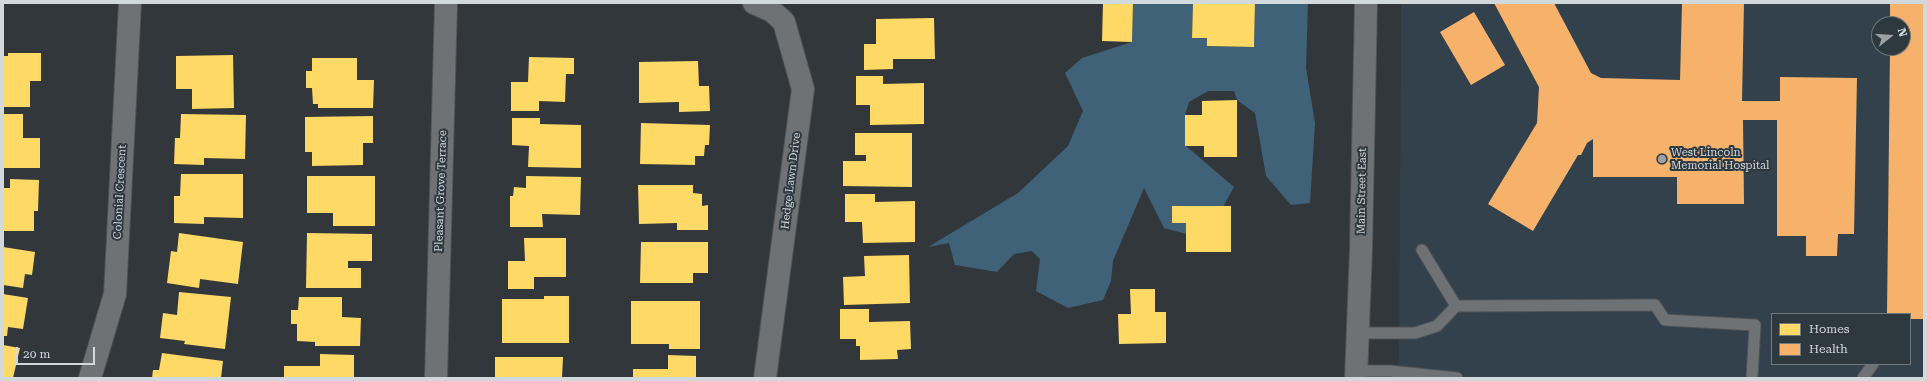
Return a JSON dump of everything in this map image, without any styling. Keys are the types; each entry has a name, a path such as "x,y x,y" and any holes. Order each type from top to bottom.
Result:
{"street":[{"name":"Colonial Crescent","path":"90,378 115,294 130,3"},
{"name":"Pleasant Grove Terrace","path":"436,378 446,3"},
{"name":"Hedge Lawn Drive","path":"754,3 772,11 784,22 802,89 765,378"},
{"name":"Main Street East","path":"1356,374 1366,3"}],"lane":[{"path":"1422,250 1456,306"},
{"path":"1358,333 1415,333 1437,326 1456,306 1655,305 1665,320 1755,325 1752,378"},
{"path":"1863,378 1872,365"},
{"path":"1356,374 1390,371 1457,378"}],"shaded area":[{"path":"1133,3 1193,3 1192,38 1207,38 1207,46 1254,47 1255,3 1308,3 1306,68 1315,123 1310,203 1291,205 1266,176 1255,113 1237,100 1234,91 1208,91 1189,102 1185,115 1185,145 1234,187 1205,239 1164,228 1144,188 1113,261 1111,281 1103,300 1068,308 1036,291 1040,259 1032,251 1014,254 997,272 955,265 949,243 928,247 1018,193 1068,146 1083,111 1065,73 1082,58 1132,42"},
{"name":"West Lincoln Memorial Hospital","path":"1401,3 1924,3 1924,378 1399,378"}],"building: Homes":[{"path":"1103,3 1133,3 1132,42 1102,41"},
{"path":"1193,3 1255,3 1254,47 1207,46 1207,38 1192,38"},
{"path":"934,18 935,59 893,59 893,69 864,70 864,44 876,44 876,19"},
{"path":"8,53 41,53 41,81 30,81 30,107 3,107 3,56 8,56"},
{"path":"233,55 234,108 192,109 192,89 176,89 176,56"},
{"path":"529,57 574,58 574,74 566,74 565,102 539,101 539,111 511,111 511,82 528,82"},
{"path":"312,58 357,58 357,80 374,80 373,108 318,108 318,104 313,104 312,88 306,88 306,71 312,71"},
{"path":"698,61 699,86 709,86 710,111 679,112 679,102 639,103 639,62"},
{"path":"856,76 883,76 883,84 924,83 924,124 870,125 870,105 856,105"},
{"path":"1237,100 1237,157 1204,157 1204,146 1185,146 1185,115 1202,115 1202,101"},
{"path":"3,114 23,114 23,138 40,138 40,168 3,168"},
{"path":"181,114 246,115 245,159 204,158 204,165 174,164 175,138 180,138"},
{"path":"373,116 373,143 363,143 363,165 312,166 312,152 305,152 305,117"},
{"path":"512,118 540,118 540,124 581,125 581,168 528,167 529,146 512,145"},
{"path":"641,123 710,125 709,145 705,145 704,156 695,156 695,165 640,164"},
{"path":"855,133 912,133 912,187 843,186 843,161 866,161 866,155 855,155"},
{"path":"181,174 243,174 243,218 204,217 204,224 174,223 174,196 180,196"},
{"path":"307,176 375,176 375,226 333,226 333,213 307,213"},
{"path":"526,176 581,177 580,215 542,214 543,227 510,227 510,196 513,196 514,187 526,188"},
{"path":"10,179 39,180 38,211 34,211 34,231 3,231 3,188 10,188"},
{"path":"638,185 693,185 693,193 702,194 702,206 708,205 708,230 677,230 677,223 639,224"},
{"path":"845,194 875,194 875,202 915,201 915,242 863,243 862,222 845,222"},
{"path":"1172,206 1231,206 1231,252 1186,252 1186,223 1172,223"},
{"path":"179,233 243,242 238,284 200,279 199,288 167,283 171,251 177,252"},
{"path":"307,233 372,234 372,261 348,261 348,268 361,268 361,288 306,288"},
{"path":"524,238 566,238 566,277 534,277 534,289 508,289 508,261 525,261"},
{"path":"641,242 708,242 708,273 693,273 693,283 640,283"},
{"path":"3,247 35,252 32,275 25,274 23,288 3,285"},
{"path":"909,255 910,303 844,305 843,277 865,276 864,256"},
{"path":"1130,289 1155,289 1155,312 1166,312 1166,343 1119,344 1118,314 1131,314"},
{"path":"179,292 231,297 225,349 184,344 185,341 160,338 163,313 177,315"},
{"path":"3,294 28,298 23,329 8,327 7,336 3,336"},
{"path":"544,296 569,296 569,343 502,343 502,299 544,299"},
{"path":"299,297 342,297 342,317 361,318 360,346 315,346 315,342 297,341 297,324 291,324 291,310 298,310"},
{"path":"631,301 700,301 700,349 669,349 669,344 631,344"},
{"path":"840,309 869,309 869,322 910,321 911,349 897,350 898,359 860,360 860,346 856,346 856,339 840,339"},
{"path":"3,345 20,348 13,378 3,378"},
{"path":"162,353 223,361 221,378 152,378 153,370 159,370"},
{"path":"320,354 354,355 354,378 284,378 284,366 320,366"},
{"path":"668,355 696,356 696,378 633,378 633,369 668,369"},
{"path":"495,357 563,357 562,378 495,378"}],"building: Health":[{"path":"1494,3 1554,3 1591,73 1601,78 1680,80 1682,3 1744,3 1742,101 1780,101 1780,77 1857,78 1854,234 1838,234 1837,256 1806,256 1806,236 1777,236 1777,120 1743,120 1744,204 1677,204 1677,177 1593,177 1593,139 1587,143 1581,155 1578,155 1533,231 1488,204 1537,123 1539,87"},
{"path":"1890,3 1924,3 1924,319 1911,319 1911,313 1887,313 1890,56 1911,56 1911,16 1890,16"},
{"path":"1474,12 1505,65 1471,85 1440,32"}],"place":[{"name":"West Lincoln Memorial Hospital","path":"1662,159"}]}
